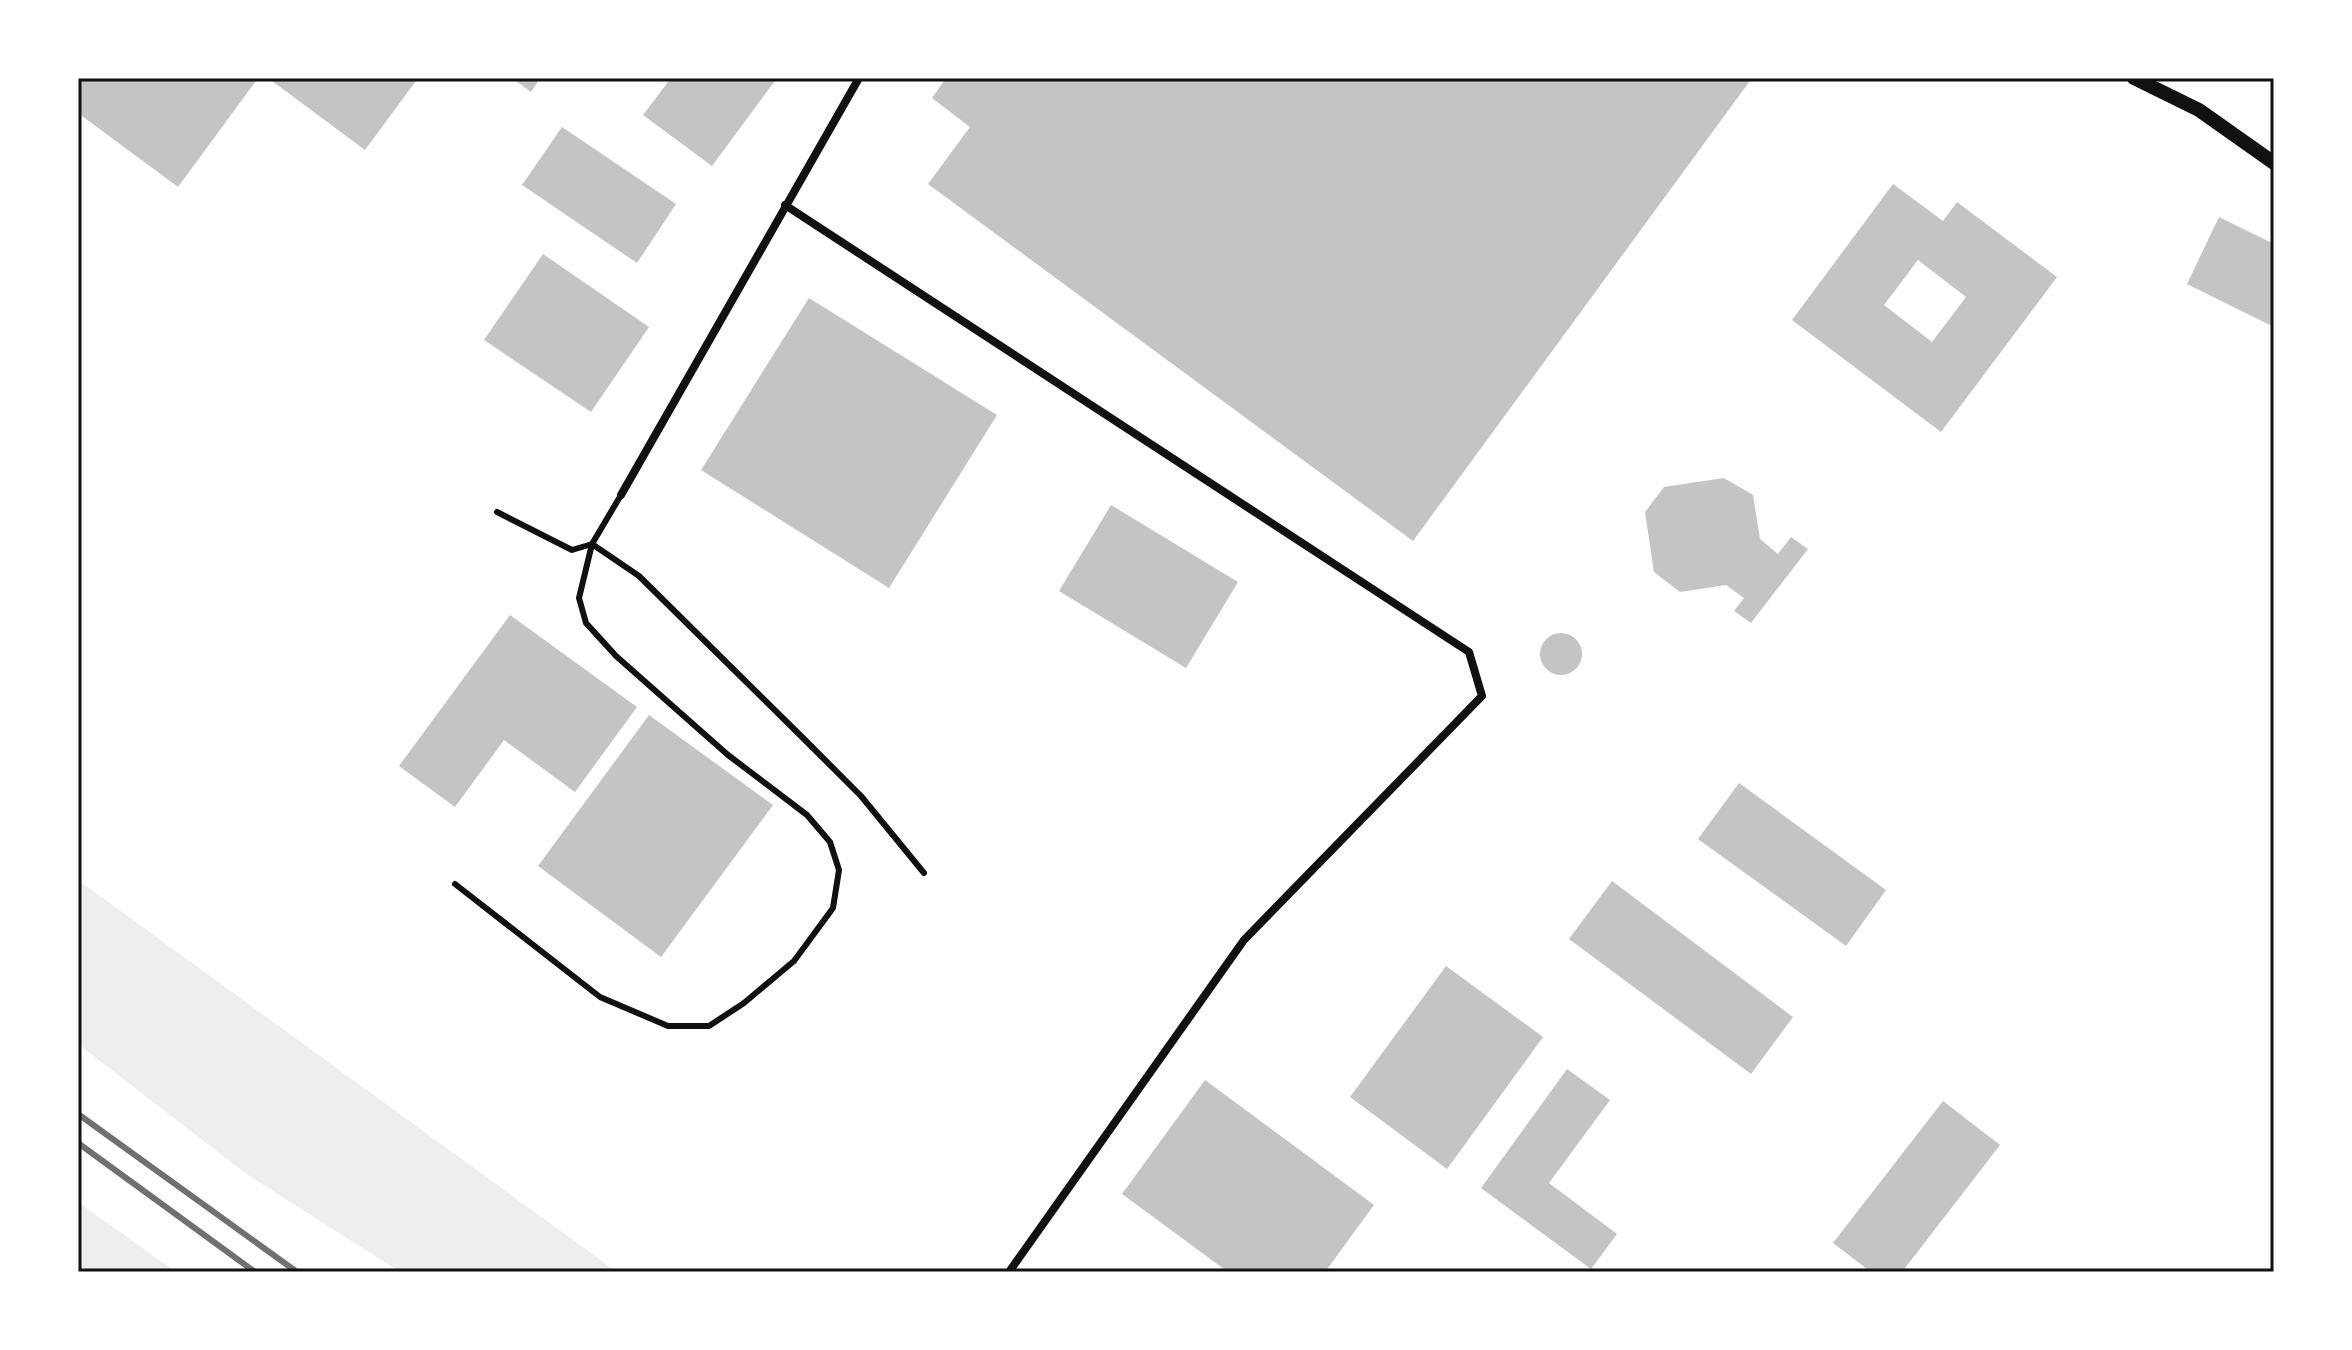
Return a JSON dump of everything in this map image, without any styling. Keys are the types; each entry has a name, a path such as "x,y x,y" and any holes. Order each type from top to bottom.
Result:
{"street":[{"path":"621,495 859,78"},
{"path":"2134,78 2199,110 2274,163"},
{"path":"785,205 1469,652 1482,696 1244,940 1009,1272"}],"lane":[{"path":"455,884 600,997 668,1026 709,1026 744,1003 794,961 833,908 839,870 830,842 807,815 728,755 616,656 586,623 579,598 583,575 592,544 621,495"},
{"path":"497,512 572,550 592,544"},
{"path":"592,544 639,576 793,727 861,796 924,873"}],"shaded area":[{"path":"78,880 617,1272 400,1272 245,1173 78,1044"},
{"path":"78,1202 176,1272 78,1272"}],"building":[{"path":"78,78 258,78 178,187 78,113"},
{"path":"268,78 418,78 365,150"},
{"path":"512,78 540,78 531,92"},
{"path":"671,78 777,78 712,166 643,115"},
{"path":"946,78 1752,78 1413,541 928,184 970,127 932,98"},
{"path":"562,127 676,204 637,263 522,185"},
{"path":"1893,184 1943,221 1957,202 2057,277 1941,432 1792,320","holes":["1918,260 1966,297 1932,342 1884,305"]},
{"path":"2219,217 2274,244 2274,327 2187,284"},
{"path":"543,254 649,327 591,412 484,340"},
{"path":"809,298 997,415 889,588 701,470"},
{"path":"1724,478 1753,495 1760,539 1778,554 1791,537 1808,549 1751,623 1734,611 1744,598 1726,585 1680,592 1654,572 1645,512 1664,487"},
{"path":"1111,505 1238,582 1186,668 1059,591"},
{"path":"510,615 637,707 575,792 504,740 455,807 399,766"},
{"path":"1561,633 1576,639 1582,654 1576,669 1561,675 1546,669 1540,654 1546,639"},
{"path":"649,715 773,805 661,957 538,866"},
{"path":"1739,783 1886,890 1846,946 1698,839"},
{"path":"1612,881 1793,1017 1751,1074 1569,939"},
{"path":"1446,966 1543,1037 1447,1169 1350,1097"},
{"path":"1567,1069 1610,1100 1549,1183 1617,1234 1591,1269 1481,1188"},
{"path":"1205,1080 1374,1205 1325,1272 1228,1272 1122,1194"},
{"path":"1943,1101 2000,1145 1902,1272 1871,1272 1833,1243"}],"railway":[{"path":"78,1114 297,1272"},
{"path":"78,1143 255,1272"}]}
